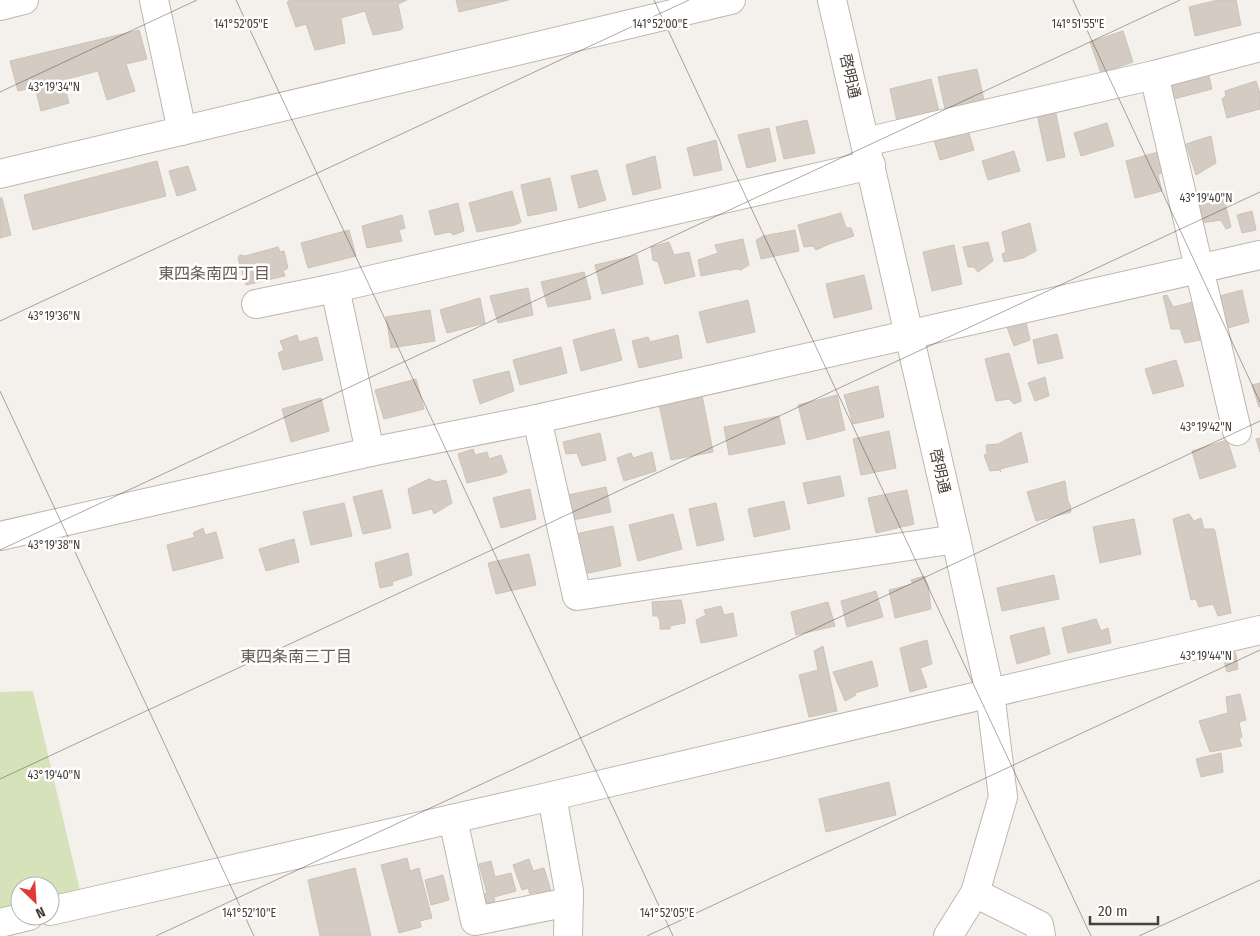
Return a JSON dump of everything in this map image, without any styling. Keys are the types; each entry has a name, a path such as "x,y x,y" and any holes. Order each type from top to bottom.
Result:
{"street":[{"path":"0,6 24,0"},
{"path":"154,0 182,131"},
{"path":"0,174 732,0"},
{"name":"啓明通","path":"832,0 990,693 1003,797 975,894 948,936"},
{"path":"256,304 335,288 868,153 1260,47"},
{"path":"1154,75 1237,431"},
{"path":"0,536 370,452 537,419 1260,255"},
{"path":"335,288 370,452"},
{"path":"537,419 577,596 956,539"},
{"path":"60,909 552,796 1260,630"},
{"path":"552,796 569,891 568,936"},
{"path":"453,818 475,921 569,902"},
{"path":"975,894 1039,925 1041,936"}],"green space":[{"path":"33,691 81,895 60,900 60,876 10,876 10,910 0,913 0,692"}],"building":[{"path":"290,0 407,0 398,4 403,28 400,30 373,35 365,11 341,18 345,43 315,50 306,24 296,27 287,2"},
{"path":"456,0 509,0 459,12"},
{"path":"1218,0 1236,0 1241,25 1195,36 1189,7"},
{"path":"139,30 147,59 126,64 135,91 107,100 98,71 63,80 69,103 41,111 35,87 18,91 10,61"},
{"path":"1123,31 1133,62 1101,73 1090,42"},
{"path":"977,69 984,100 945,109 938,77"},
{"path":"1208,72 1212,89 1170,100 1166,83"},
{"path":"931,79 939,111 897,121 890,89"},
{"path":"1256,81 1260,94 1260,109 1227,118 1222,99 1226,96 1225,91"},
{"path":"1055,109 1065,157 1047,161 1037,114"},
{"path":"807,120 815,153 784,159 776,127"},
{"path":"1107,123 1114,146 1081,156 1074,133"},
{"path":"769,128 776,161 747,168 738,135"},
{"path":"968,130 974,150 940,160 934,140"},
{"path":"1211,136 1216,163 1196,175 1186,144"},
{"path":"716,140 722,170 694,176 687,148"},
{"path":"1014,151 1020,171 988,180 982,161"},
{"path":"1158,152 1163,172 1158,175 1162,191 1135,198 1126,161"},
{"path":"655,156 661,188 633,195 626,165"},
{"path":"157,161 166,196 33,230 24,195"},
{"path":"188,166 196,190 177,196 169,171"},
{"path":"597,170 606,200 579,208 571,176"},
{"path":"550,178 557,210 528,216 521,185"},
{"path":"512,191 521,222 515,225 477,232 469,203"},
{"path":"0,198 2,198 11,235 0,238"},
{"path":"1224,199 1231,227 1226,229 1221,220 1201,223 1198,206"},
{"path":"458,203 464,231 453,235 450,232 435,235 429,211"},
{"path":"1252,211 1256,230 1242,233 1237,215"},
{"path":"841,213 846,228 851,228 854,236 816,250 813,246 804,247 798,225"},
{"path":"402,215 405,228 399,230 402,241 367,248 362,226"},
{"path":"1030,223 1036,251 1023,258 1004,262 1002,254 1006,252 1002,232"},
{"path":"349,230 356,256 308,268 301,243"},
{"path":"795,230 799,251 761,259 756,240 763,236"},
{"path":"743,239 749,265 742,270 736,269 701,276 698,260 718,253 715,245"},
{"path":"669,242 674,255 689,252 695,276 665,284 658,262 653,260 651,247"},
{"path":"988,242 993,261 978,272 974,267 968,267 963,247"},
{"path":"954,245 962,284 932,291 923,252"},
{"path":"278,247 280,252 284,251 288,268 283,271 285,276 246,285 238,258 240,255 245,256"},
{"path":"637,255 643,284 602,294 595,265"},
{"path":"584,272 591,299 548,307 541,282"},
{"path":"864,275 872,309 834,318 826,284"},
{"path":"528,288 533,315 498,323 490,296"},
{"path":"1242,290 1249,322 1224,329 1216,297"},
{"path":"1167,295 1173,307 1193,302 1200,331 1200,340 1185,343 1180,329 1171,329 1163,296"},
{"path":"480,298 485,323 447,333 440,310"},
{"path":"748,300 755,332 707,343 699,312"},
{"path":"430,310 435,341 391,348 386,317"},
{"path":"1026,322 1030,340 1014,346 1007,327"},
{"path":"614,329 622,360 581,371 573,340"},
{"path":"1057,334 1063,358 1038,364 1033,340"},
{"path":"297,335 299,342 317,337 323,360 283,370 278,353 284,350 280,341"},
{"path":"678,335 682,358 639,368 632,341 648,337 650,342"},
{"path":"561,347 567,373 520,385 513,360"},
{"path":"1009,353 1021,401 1014,404 1009,399 996,401 985,359"},
{"path":"1176,360 1184,386 1153,394 1145,369"},
{"path":"509,371 514,391 480,404 473,380"},
{"path":"1045,377 1049,396 1035,401 1028,383"},
{"path":"416,379 424,409 384,419 375,390"},
{"path":"1260,383 1260,407 1259,407 1252,385"},
{"path":"878,386 884,417 853,424 844,395"},
{"path":"702,395 713,452 671,460 659,404"},
{"path":"837,395 845,430 807,440 798,405"},
{"path":"321,398 329,431 291,442 282,409"},
{"path":"779,416 785,444 729,455 724,427"},
{"path":"889,431 896,468 861,475 853,439"},
{"path":"1021,432 1028,462 1000,469 1001,472 999,470 990,471 984,455 987,454 986,445 998,444"},
{"path":"600,433 606,460 582,466 577,453 566,454 563,442"},
{"path":"1260,438 1260,452 1256,439"},
{"path":"1227,440 1236,467 1200,479 1192,451"},
{"path":"473,449 475,455 487,452 489,459 501,455 507,472 467,483 458,454"},
{"path":"652,452 656,471 624,481 617,458 631,453 633,458"},
{"path":"840,476 844,496 808,504 803,483"},
{"path":"429,479 436,482 446,480 452,503 434,514 432,509 413,514 408,489"},
{"path":"1065,481 1071,512 1036,521 1027,492"},
{"path":"606,487 611,512 573,520 568,495"},
{"path":"530,489 536,519 501,528 493,498"},
{"path":"382,490 391,528 363,534 353,497"},
{"path":"907,490 914,524 876,533 868,498"},
{"path":"784,501 790,529 754,537 748,509"},
{"path":"344,503 352,536 311,545 303,512"},
{"path":"716,503 724,540 697,546 689,509"},
{"path":"673,514 682,549 638,561 629,525"},
{"path":"1189,514 1194,521 1201,518 1204,529 1214,529 1215,531 1231,613 1218,616 1213,604 1199,607 1196,599 1191,600 1173,519"},
{"path":"1134,519 1141,554 1100,563 1093,527"},
{"path":"613,526 621,566 584,574 576,534"},
{"path":"203,528 205,535 216,532 223,558 173,571 167,545 195,537 193,533"},
{"path":"294,539 299,562 266,571 259,549"},
{"path":"408,553 412,575 392,582 393,585 380,588 375,563"},
{"path":"529,554 536,585 496,594 488,563"},
{"path":"1054,575 1059,599 1002,611 997,588"},
{"path":"924,576 928,585 931,609 895,618 889,590 913,584 911,580"},
{"path":"876,591 883,617 847,627 841,601"},
{"path":"681,600 685,623 670,626 670,629 660,629 658,616 653,616 652,602"},
{"path":"828,602 835,626 796,635 791,612"},
{"path":"721,606 724,615 733,613 737,636 701,643 696,620 706,615 704,610"},
{"path":"1096,619 1101,631 1108,628 1111,643 1068,653 1062,628"},
{"path":"1044,627 1050,654 1017,664 1010,636"},
{"path":"927,640 932,664 920,668 927,687 910,692 900,648"},
{"path":"823,646 837,711 809,717 799,675 818,670 814,651"},
{"path":"1234,650 1238,669 1227,672 1222,653"},
{"path":"872,661 878,686 855,693 856,695 845,701 833,672"},
{"path":"1240,694 1246,720 1239,722 1242,737 1239,739 1242,746 1210,752 1199,721 1228,713 1226,697"},
{"path":"1221,753 1223,772 1201,777 1196,759"},
{"path":"889,782 896,815 826,832 819,799"},
{"path":"407,858 410,871 419,868 432,918 420,921 421,927 399,933 381,865"},
{"path":"529,859 533,871 544,868 551,891 537,896 536,892 530,894 528,888 522,890 513,865"},
{"path":"491,861 495,877 511,873 516,891 494,897 495,901 485,904 483,894 487,893 479,864"},
{"path":"355,868 371,936 320,936 308,880"},
{"path":"443,875 449,900 431,905 425,880"}],"district":[{"name":"東四条南四丁目","path":"214,273"},
{"name":"東四条南三丁目","path":"296,656"}]}
